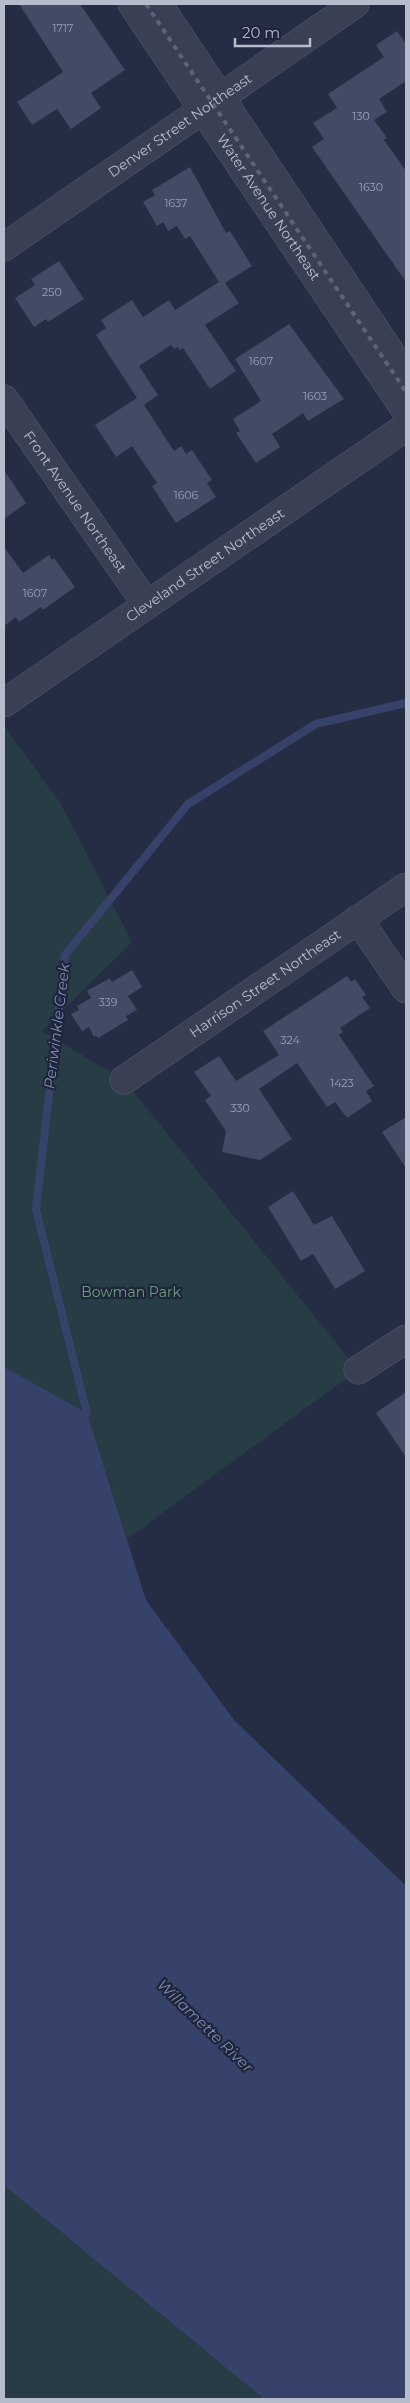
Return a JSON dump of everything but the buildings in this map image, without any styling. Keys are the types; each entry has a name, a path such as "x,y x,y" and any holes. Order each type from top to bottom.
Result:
{"street":[{"name":"Water Avenue Northeast","path":"132,4 211,103 406,376"},
{"name":"Water Avenue Northeast","path":"158,4 211,103 406,411"},
{"name":"Denver Street Northeast","path":"4,247 355,4"},
{"name":"Front Avenue Northeast","path":"4,399 147,605"},
{"name":"Cleveland Street Northeast","path":"4,703 406,427"},
{"name":"Harrison Street Northeast","path":"124,1080 406,887"},
{"path":"358,919 406,989"},
{"path":"358,1370 406,1339"}],"green space":[{"name":"Bowman Park","path":"4,726 61,804 132,942 42,1031 124,1080 358,1370 127,1539 87,1413 4,1367"},
{"path":"4,2185 264,2399 4,2399"}],"water":[{"name":"Willamette River","path":"4,1367 87,1413 146,1600 234,1720 406,1886 406,2399 264,2399 4,2185"}],"waterway":[{"name":"Periwinkle Creek","path":"81,1419 87,1413 36,1209 65,955 188,804 316,724 406,703"}],"railway":[{"path":"146,4 406,392"}]}
